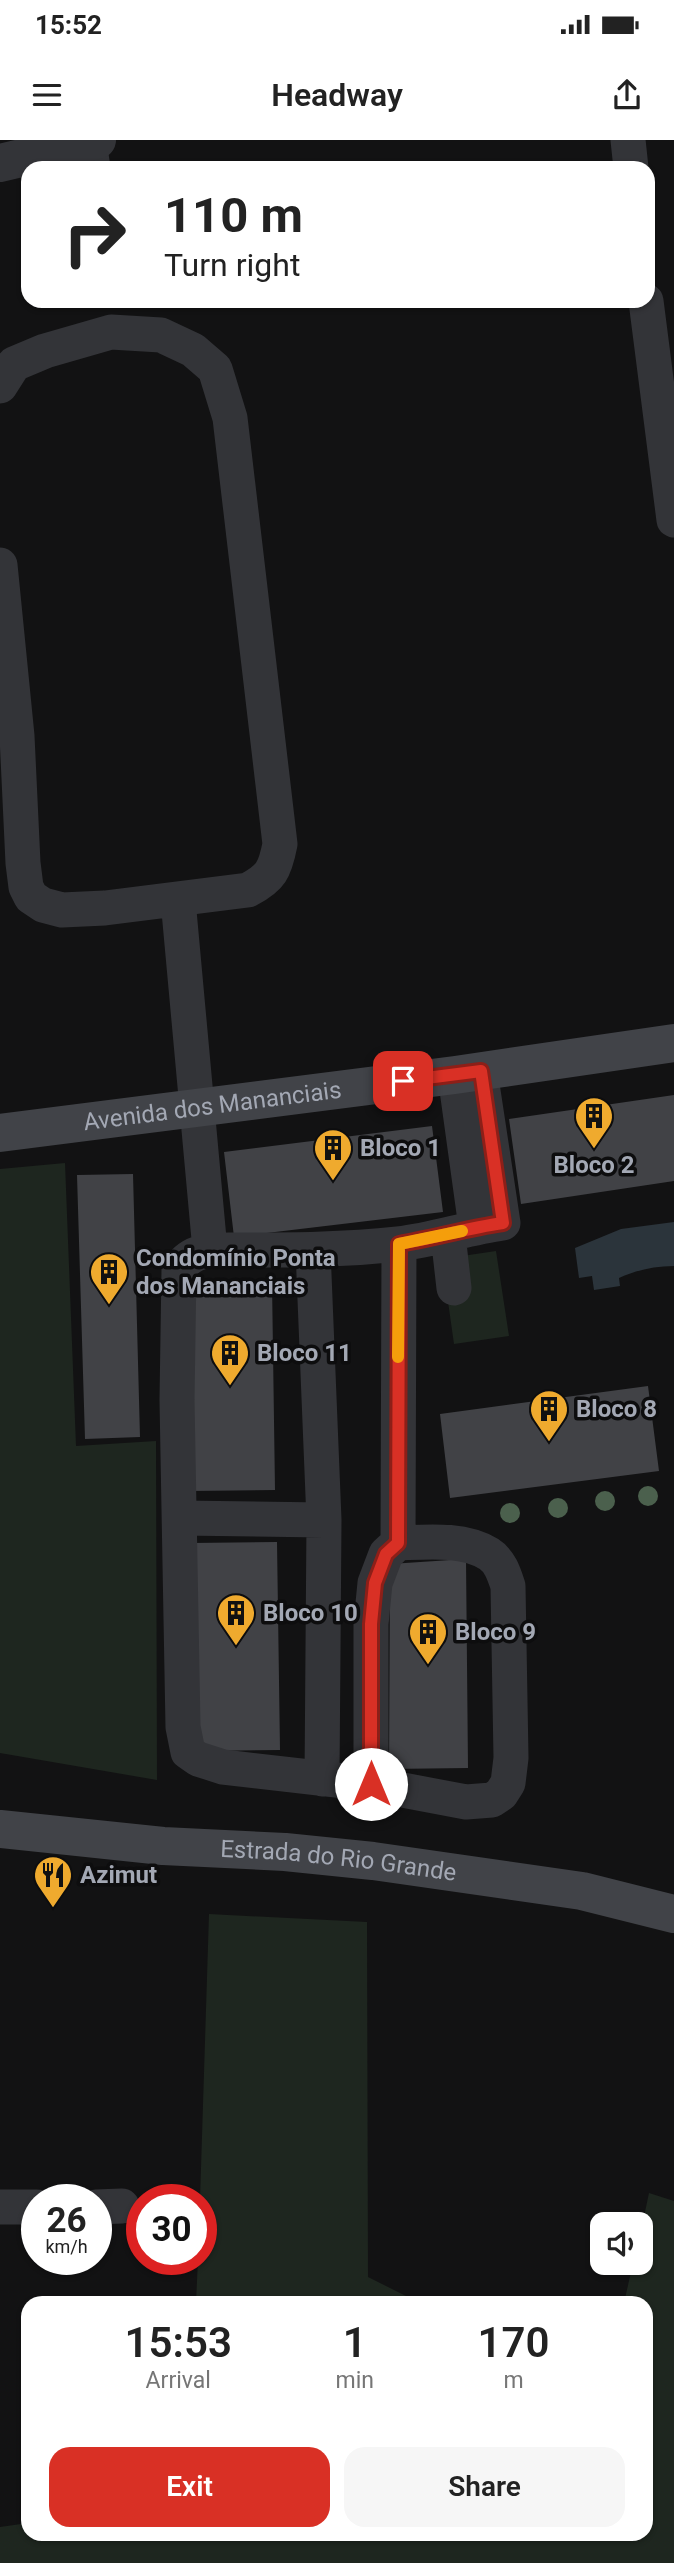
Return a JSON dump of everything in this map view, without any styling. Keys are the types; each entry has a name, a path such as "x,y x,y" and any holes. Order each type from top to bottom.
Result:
{"main road":[{"name":"Avenida dos Mananciais","path":"0,1133 674,1044"},
{"name":"Estrada do Rio Grande","path":"0,1829 163,1846 285,1852 373,1861 582,1891 674,1914"}],"street":[{"path":"628,140 630,161"},
{"path":"0,163 93,150"},
{"path":"647,308 674,520"},
{"path":"0,386 14,364 45,351 109,316 193,350 215,369 230,418 280,844 274,870 264,882 248,890 105,908 62,910 43,905 32,897 26,887 23,863 17,736 0,565"},
{"path":"178,900 210,1250"},
{"path":"454,1288 476,1228 468,1073"},
{"path":"371,1784 371,1624 375,1583 386,1554 398,1543 447,1541 490,1554 502,1567 508,1586 511,1758 508,1783 501,1794 492,1800 466,1802 371,1784 223,1767 198,1759 188,1752 183,1727 177,1283 179,1269 186,1259 210,1250 313,1250 399,1244 476,1228"},
{"path":"398,1543 399,1244"},
{"path":"313,1250 324,1520 322,1779"},
{"path":"180,1518 324,1520"},
{"path":"0,2207 21,2207"}],"shaded area":[{"path":"65,1163 76,1446 156,1441 157,1780 0,1753 0,1169"},
{"path":"674,1222 674,1266 639,1271 619,1278 620,1286 594,1290 592,1276 579,1278 575,1248 621,1229"},
{"path":"496,1251 509,1336 454,1344 442,1259"},
{"path":"209,1914 367,1922 368,2277 406,2296 196,2296 197,2275 217,2275 217,2184 201,2184"},
{"path":"649,2193 674,2201 674,2563 0,2563 0,2527 21,2524 21,2541 653,2541 653,2296 626,2296 630,2275 653,2275 653,2212 645,2212"}],"building":[{"name":"Bloco 2","path":"674,1095 674,1181 521,1204 509,1119"},
{"name":"Bloco 1","path":"432,1126 443,1212 234,1237 224,1152"},
{"name":"Condomínio Ponta dos Mananciais","path":"133,1174 140,1437 85,1439 77,1175"},
{"name":"Bloco 11","path":"272,1282 275,1490 188,1491 186,1283"},
{"name":"Bloco 8","path":"648,1386 659,1471 450,1498 440,1414"},
{"name":"Bloco 10","path":"277,1542 280,1750 194,1751 191,1543"},
{"name":"Bloco 9","path":"466,1559 468,1768 389,1769 390,1564"}],"slow traffic":[{"path":"398,1357 399,1244 462,1231"}],"place":[{"name":"Bloco 2","path":"594,1150"},
{"name":"Bloco 1","path":"333,1182"},
{"name":"Condomínio Ponta dos Mananciais","path":"109,1306"},
{"name":"Bloco 11","path":"230,1387"},
{"name":"Bloco 8","path":"549,1443"},
{"name":"Bloco 10","path":"236,1647"},
{"name":"Bloco 9","path":"428,1666"},
{"name":"Azimut","path":"53,1909"}],"route":[{"path":"371,1784 371,1624 375,1583 386,1554 398,1543 399,1244 503,1223 481,1071 403,1081"}]}
